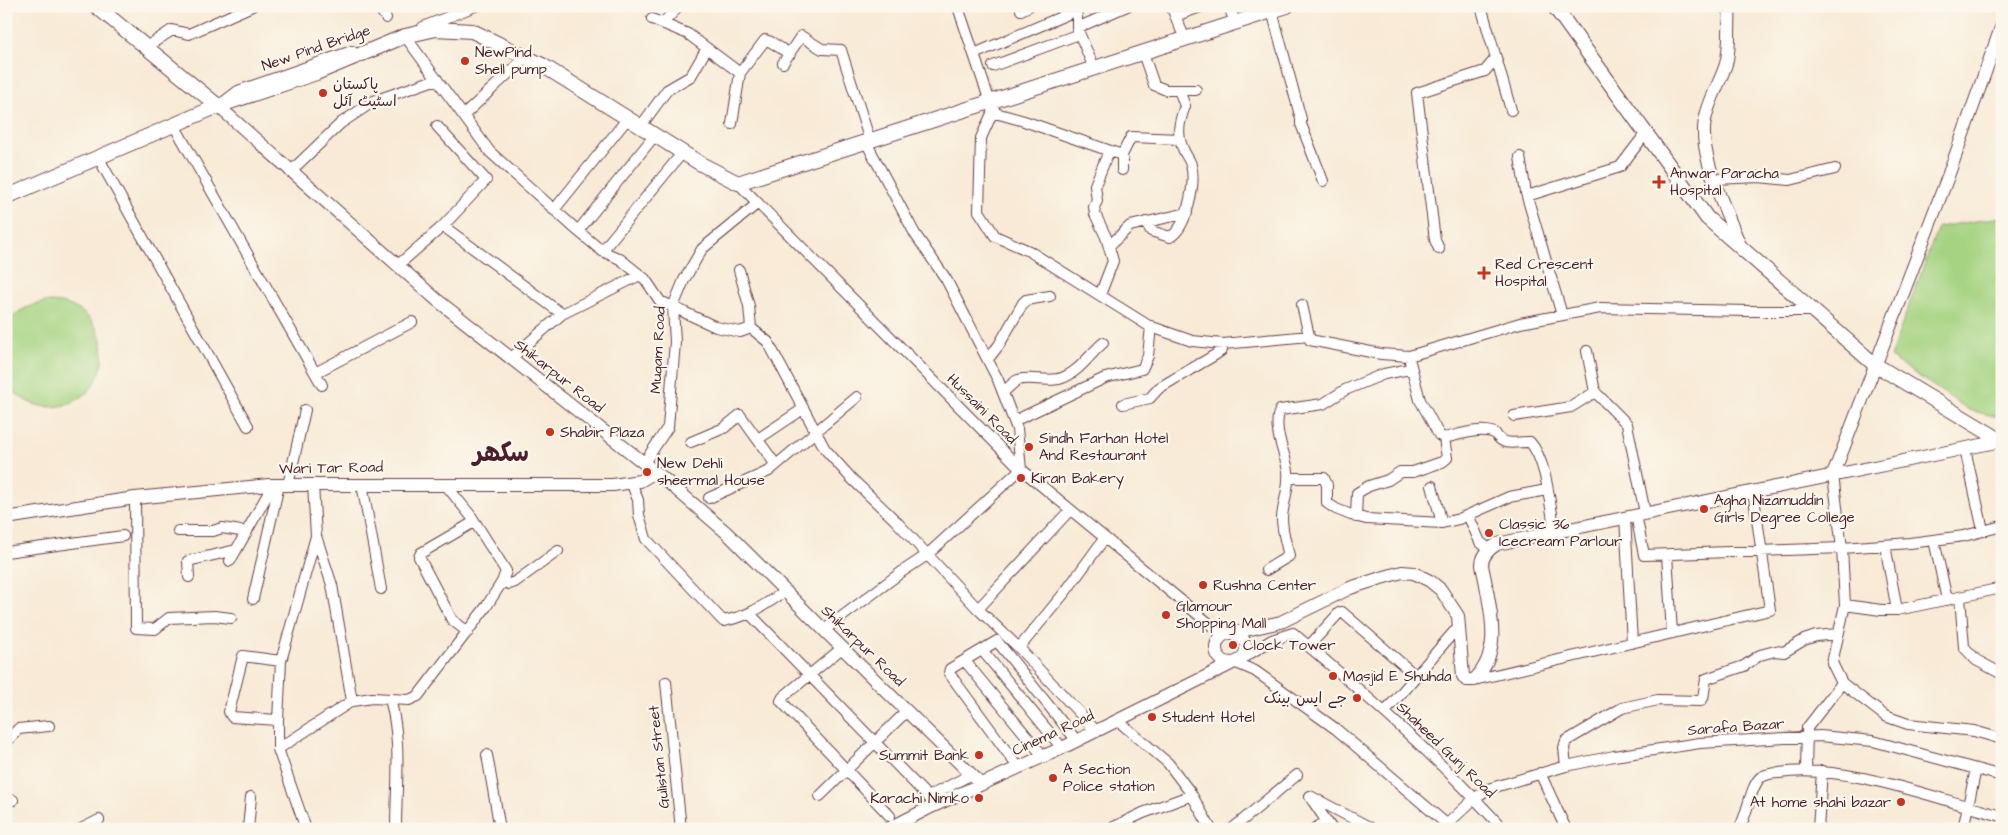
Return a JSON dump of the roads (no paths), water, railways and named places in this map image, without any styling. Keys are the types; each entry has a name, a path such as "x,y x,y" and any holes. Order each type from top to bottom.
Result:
{"main road":[{"path":"96,6 218,106"},
{"path":"1554,6 1707,218 1874,364 2001,442"},
{"path":"6,197 218,106 316,73 406,36 436,30 472,31 542,64 683,152 738,183 868,142 991,107 1094,68 1280,8"}],"street":[{"path":"145,48 172,30 189,34 252,6"},
{"path":"378,6 386,18"},
{"name":"New Pind Bridge","path":"218,106 238,91 424,26 475,6"},
{"path":"663,23 679,6"},
{"path":"993,66 1078,31 1127,6"},
{"path":"1171,6 1184,39"},
{"path":"1175,16 1203,6"},
{"path":"1229,6 1236,23"},
{"path":"1481,6 1511,110"},
{"path":"1730,6 1726,62 1706,118 1704,131 1705,148 1742,250"},
{"path":"958,7 991,107 981,138 979,211 995,236 1029,251 1151,326 1192,341 1223,344 1309,336"},
{"path":"1280,8 1301,124 1323,181"},
{"path":"974,54 1074,9 1077,16 1078,31 1094,68"},
{"path":"652,19 688,34 740,74"},
{"path":"2001,737 1908,724 1885,716 1842,683 1832,663 1845,605 1842,548 1833,476 1874,364 1947,179 2002,26"},
{"path":"406,36 490,152 578,231 602,251 620,259 645,279 660,300 716,327 740,332 751,328"},
{"path":"783,63 802,36 822,48 841,50 868,142 915,234 946,279 1003,392 1017,429 1021,469 927,556 902,571 824,630"},
{"path":"732,124 740,74 765,40 772,42 790,54"},
{"path":"641,126 668,90 690,76 707,48"},
{"path":"1143,53 1154,85 1166,90 1196,90"},
{"path":"464,115 526,57"},
{"path":"1439,249 1435,240 1417,93 1485,71 1496,58"},
{"path":"290,172 341,123 374,101 437,79"},
{"path":"1146,222 1151,231 1170,237 1178,230 1187,213 1191,193 1192,170 1179,139 1179,122 1186,106 1179,90"},
{"name":"Shikarpur Road","path":"218,106 436,300 644,463 727,533 981,784"},
{"path":"991,107 1024,121 1122,156"},
{"path":"554,210 628,118"},
{"path":"174,125 322,385"},
{"path":"397,266 443,226 486,180 437,126"},
{"path":"1527,196 1620,167 1646,133"},
{"path":"578,231 655,135"},
{"path":"1122,170 1122,156 1130,138 1179,139"},
{"path":"1100,294 1112,261 1109,246 1095,214 1094,207 1097,201 1095,185 1109,151"},
{"path":"602,251 683,152"},
{"path":"98,157 248,426"},
{"path":"1520,157 1527,196 1562,315"},
{"path":"1715,179 1759,177 1790,180 1835,169"},
{"name":"Hussaini Road","path":"738,183 1021,469 1104,539 1228,634"},
{"name":"Muqam Road","path":"644,463 668,427 675,342 673,307 684,280 702,249 758,203"},
{"path":"1109,246 1130,226 1187,213"},
{"path":"443,226 562,314"},
{"path":"739,270 749,306 751,328 768,342 825,449 1096,730"},
{"path":"510,358 562,314 640,275"},
{"path":"988,359 999,345 1023,302 1050,296"},
{"path":"1302,305 1310,340 1352,350 1409,356 1520,323 1600,308 1812,311"},
{"path":"315,373 412,322"},
{"path":"1014,421 1105,378 1142,368 1148,356 1151,326"},
{"path":"1003,392 1019,380 1063,378 1082,365 1103,343"},
{"path":"1123,404 1150,398 1159,388 1222,350 1223,344"},
{"path":"1587,352 1595,392 1627,424 1635,515 1632,643"},
{"path":"1409,356 1410,369 1420,400 1439,435 1444,438 1487,431 1495,433 1498,440 1506,444 1521,441 1530,442 1536,449 1547,490 1555,532"},
{"path":"1266,570 1289,556 1282,526 1288,478 1284,451 1277,427 1277,415 1280,410 1323,404 1345,390 1384,374 1410,369"},
{"path":"1514,416 1571,406 1595,392"},
{"path":"709,498 769,471 857,398"},
{"path":"758,439 803,409"},
{"path":"253,599 280,485 305,410"},
{"path":"691,442 724,428 740,415 776,465"},
{"path":"1356,517 1357,493 1369,486 1388,480 1400,472 1412,472 1442,462 1447,458 1444,438"},
{"path":"1474,680 1483,671 1490,657 1493,641 1493,624 1482,564 1489,549 1496,544 2001,442"},
{"path":"1965,449 1983,530"},
{"name":"Wari Tar Road","path":"6,518 135,498 280,485 613,484 640,481 655,472"},
{"path":"1288,478 1324,478 1327,485 1327,503 1356,517 1442,523 1454,521 1509,497 1547,490"},
{"path":"631,482 638,500 639,515 646,539 723,621 741,618 750,614 786,591"},
{"path":"313,484 316,536 332,585 352,701"},
{"path":"362,484 381,589"},
{"path":"278,749 352,701 372,698 409,700 418,696 468,632 502,582 506,571 474,522 445,484"},
{"path":"230,561 247,532 280,485"},
{"path":"1432,486 1442,523"},
{"path":"1447,827 1336,729 1255,671 1237,661 1222,661 1216,652 1217,643 1228,634 1281,622 1350,588 1402,572 1414,573 1430,581 1441,590 1458,616 1463,676 1466,680 1474,680 1770,610 1760,551 1753,491"},
{"path":"135,498 136,628 155,629 169,618 214,616 231,618"},
{"path":"978,609 1070,510"},
{"path":"1468,515 1480,542 1489,549"},
{"path":"1635,515 1644,555 1885,545 1964,536 2002,526"},
{"path":"468,632 452,620 419,557 421,553 474,522"},
{"path":"178,532 213,531 222,528 247,532"},
{"path":"6,552 123,536"},
{"path":"306,829 278,749 278,720 281,661 316,536"},
{"path":"1019,648 1066,592 1104,539"},
{"path":"1934,540 1947,600"},
{"path":"1885,545 1898,610"},
{"path":"189,577 188,562 236,550"},
{"path":"502,582 509,584 515,582 558,550"},
{"path":"1667,555 1672,633"},
{"path":"1845,605 1881,610 1898,610 2002,588"},
{"path":"1960,597 1964,647 1976,660 2002,674"},
{"path":"1309,646 1342,612 1416,676"},
{"path":"750,614 928,797 972,774"},
{"name":"Shaheed Gunj Road","path":"1281,622 1386,712 1475,798 1503,829"},
{"path":"1386,712 1458,627"},
{"path":"1237,661 1272,640 1294,633"},
{"path":"1228,634 1242,638 1245,642 1246,647 1237,661"},
{"path":"1566,766 1564,748 1566,741 1622,708 1658,700 1701,701 1706,679 1744,666 1760,655 1775,651 1784,652 1809,638 1838,634"},
{"path":"1018,767 950,676 950,669 997,641 1077,741"},
{"path":"842,648 783,697 781,701 846,770 889,822"},
{"path":"982,650 1062,748"},
{"path":"278,720 232,717 230,712 243,656 281,661"},
{"path":"965,661 1043,756"},
{"name":"Cinema Road","path":"889,822 1062,748 1237,661"},
{"name":"Gulistan Street","path":"666,682 681,829"},
{"path":"1806,771 1807,728 1842,683"},
{"path":"390,699 395,715 397,740 396,829"},
{"path":"820,796 906,711"},
{"path":"1117,720 1168,763 1192,795 1211,829"},
{"path":"6,743 18,729 49,726"},
{"name":"Sarafa Bazar","path":"1447,827 1475,798 1488,789 1566,766 1614,756 1700,743 1820,736 1873,741 2002,776"},
{"path":"487,755 500,829"},
{"path":"1963,829 1976,769"},
{"path":"1740,829 1746,818 1753,787 1760,778 1767,774 1806,771 1822,771 1898,787 2002,816"},
{"path":"1818,829 1822,771"},
{"path":"1540,773 1566,829"},
{"path":"1232,829 1297,775"},
{"path":"1110,829 1143,813 1192,795"},
{"path":"248,829 251,796"},
{"path":"1314,829 1330,825 1310,796 1373,829"},
{"path":"81,829 99,820"}],"place":[{"name":"NewPind Shell pump","path":"465,61"},
{"name":"پاکستان اسٹیٹ آئل","path":"323,93"},
{"name":"Anwar Paracha Hospital","path":"1659,182"},
{"name":"Red Crescent Hospital","path":"1484,273"},
{"name":"Shabir Plaza","path":"550,432"},
{"name":"Sindh Farhan Hotel And Restaurant","path":"1029,447"},
{"name":"New Dehli sheermal House","path":"647,472"},
{"name":"Kiran Bakery","path":"1021,478"},
{"name":"Agha Nizamuddin Girls Degree College","path":"1704,509"},
{"name":"Classic 36 Icecream Parlour","path":"1489,533"},
{"name":"Rushna Center","path":"1203,585"},
{"name":"Glamour Shopping Mall","path":"1166,615"},
{"name":"Clock Tower","path":"1233,645"},
{"name":"Masjid E Shuhda","path":"1333,676"},
{"name":"جے ایس بینک","path":"1357,698"},
{"name":"Student Hotel","path":"1152,717"},
{"name":"Summit Bank","path":"979,755"},
{"name":"A Section Police station","path":"1053,778"},
{"name":"Karachi Nimko","path":"979,798"},
{"name":"At home shahi bazar","path":"1901,802"}],"district":[{"name":"سکھر","path":"501,453"}]}
